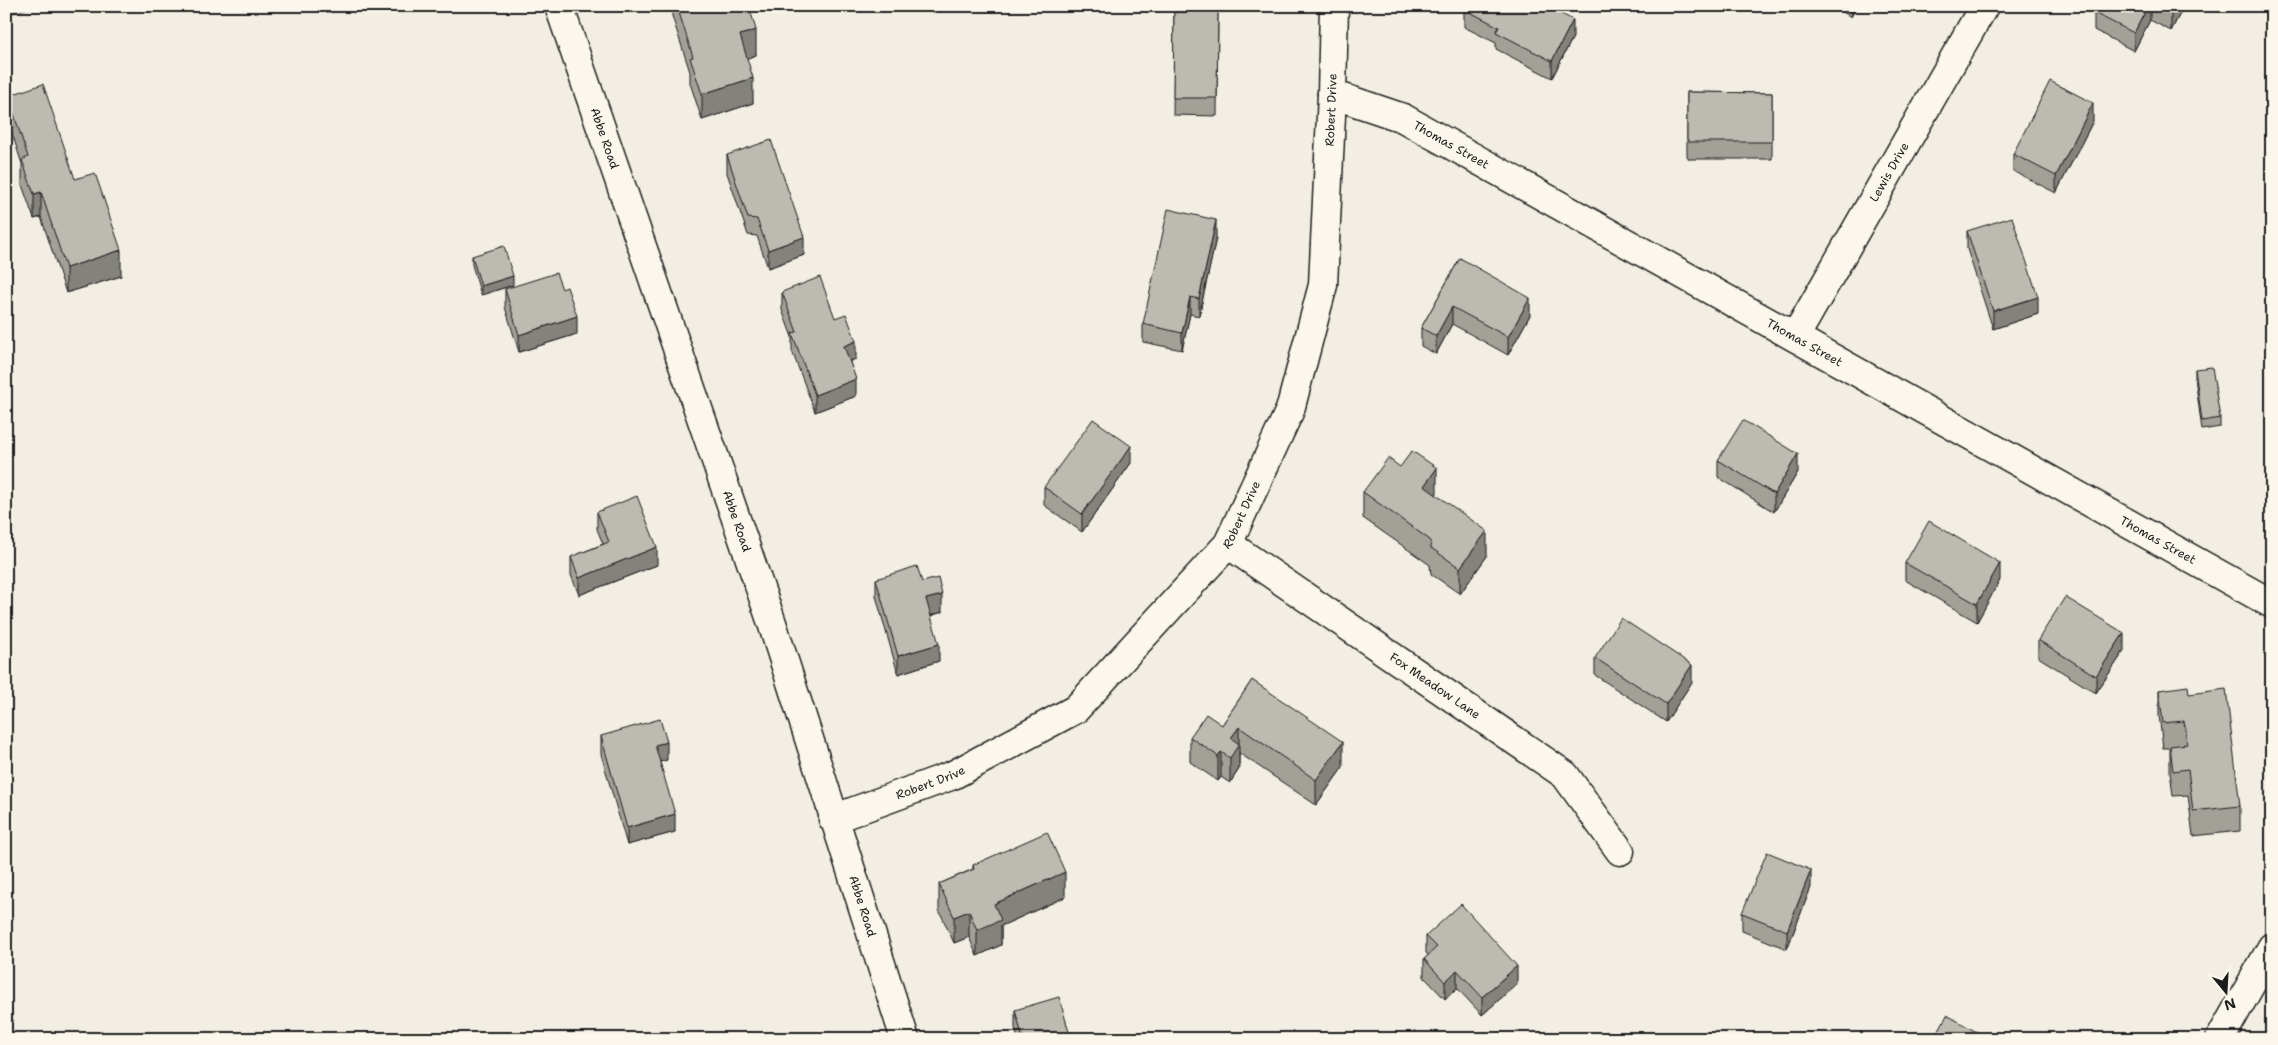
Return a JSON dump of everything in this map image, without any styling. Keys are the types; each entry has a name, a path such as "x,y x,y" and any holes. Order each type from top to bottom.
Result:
{"street":[{"name":"Abbe Road","path":"559,6 772,623 833,819 905,1039"},
{"name":"Robert Drive","path":"833,819 953,775 1076,709 1228,544 1290,410 1323,285 1334,6"},
{"name":"Lewis Drive","path":"1795,337 1984,6"},
{"name":"Thomas Street","path":"1332,94 1403,118 2272,604"},
{"name":"Fox Meadow Lane","path":"1228,544 1565,775 1620,851"},
{"path":"2220,1039 2272,947"}],"shaded area":[{"path":"6,6 34,6 6,16"}],"building":[{"path":"677,6 749,6 756,30 740,35 753,78 702,94 690,58 693,57"},
{"path":"1465,6 1546,6 1573,20 1552,61 1496,32 1499,27 1464,9"},
{"path":"2097,6 2148,6 2134,33 2094,13"},
{"path":"2157,6 2175,6 2171,14"},
{"path":"1174,12 1218,12 1217,98 1173,98"},
{"path":"2050,81 2093,103 2056,176 2013,154"},
{"path":"43,84 75,179 95,173 121,250 66,268 41,192 34,194 22,160 28,157 8,96"},
{"path":"1687,92 1772,93 1772,142 1689,142 1687,139"},
{"path":"771,140 804,237 768,250 757,219 748,218 727,155"},
{"path":"1168,209 1216,220 1199,299 1190,297 1182,333 1143,324"},
{"path":"2012,217 2038,297 1993,311 1967,231"},
{"path":"504,246 513,276 481,286 472,256"},
{"path":"1460,258 1530,298 1508,337 1452,307 1436,336 1421,328"},
{"path":"556,273 562,289 567,287 577,316 519,335 505,289"},
{"path":"820,277 835,318 846,314 856,341 844,346 856,379 815,395 792,333 797,332 782,292"},
{"path":"2212,367 2220,418 2202,421 2195,369"},
{"path":"1093,419 1131,446 1082,514 1044,487"},
{"path":"1743,420 1798,454 1774,494 1718,460"},
{"path":"1412,451 1437,468 1424,486 1487,531 1460,568 1431,548 1430,540 1363,492 1388,458 1400,467"},
{"path":"637,496 657,547 579,578 571,557 609,542 597,512"},
{"path":"1929,521 2000,563 1977,604 1905,563"},
{"path":"917,566 922,582 938,578 942,595 926,599 939,644 898,656 876,579"},
{"path":"2065,597 2124,633 2096,676 2038,640"},
{"path":"1621,618 1692,665 1666,704 1595,658"},
{"path":"1252,680 1343,742 1316,780 1239,727 1231,738 1239,744 1230,758 1221,752 1218,756 1190,737 1206,714 1222,725"},
{"path":"2188,686 2189,694 2226,689 2240,806 2193,811 2188,769 2173,771 2170,746 2187,744 2184,721 2163,723 2159,690"},
{"path":"660,719 667,742 655,745 675,814 627,828 601,736"},
{"path":"1047,832 1065,872 994,904 1001,920 977,930 969,911 954,917 939,884 974,869 973,865"},
{"path":"1767,852 1811,870 1787,931 1742,913"},
{"path":"1461,904 1517,966 1482,997 1457,970 1445,982 1424,959 1437,947 1426,936"},
{"path":"1059,997 1071,1039 1023,1039 1015,1010"},
{"path":"1947,1015 1989,1039 1934,1039"}]}
